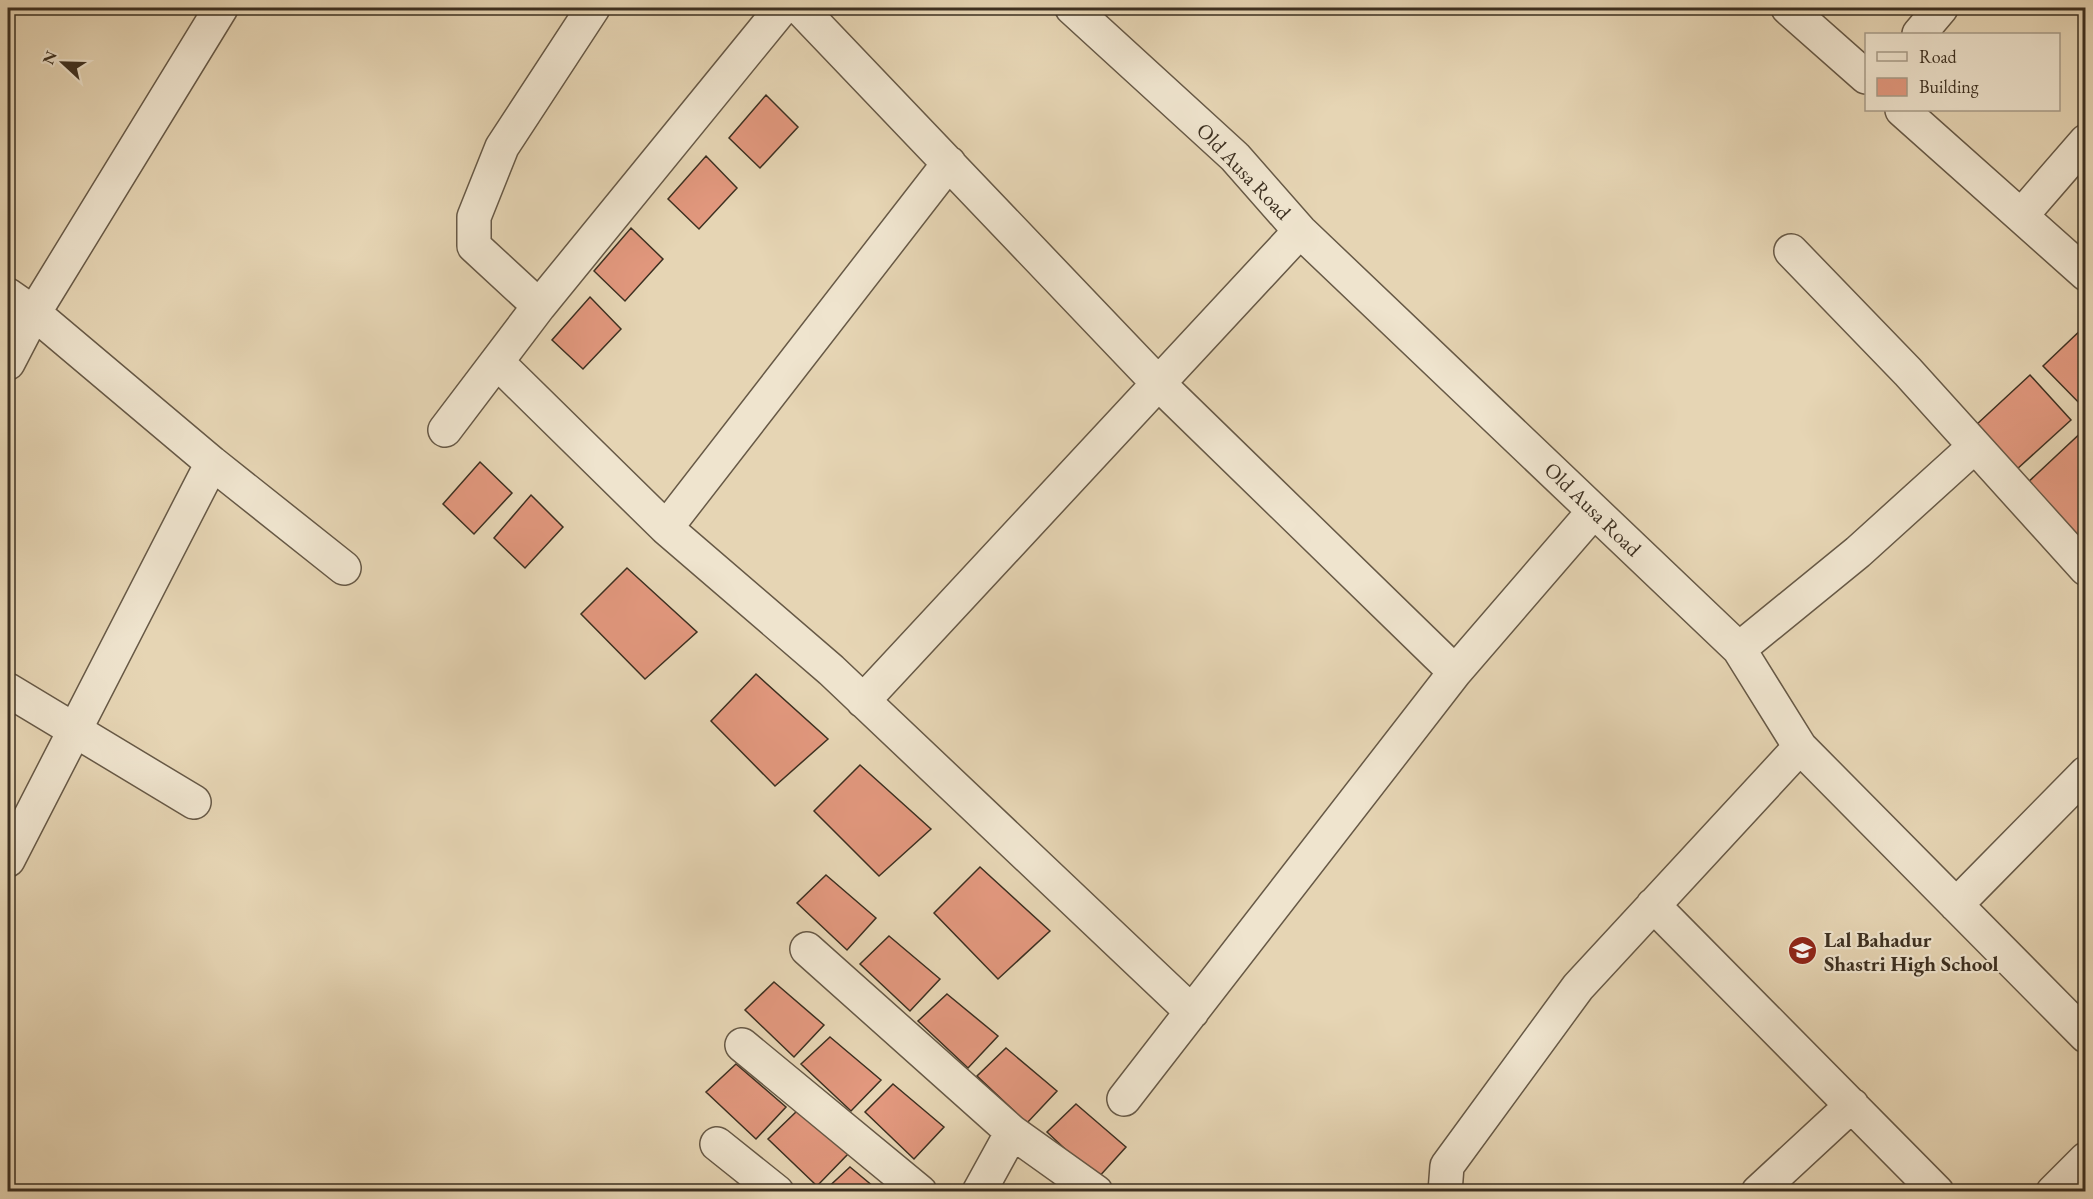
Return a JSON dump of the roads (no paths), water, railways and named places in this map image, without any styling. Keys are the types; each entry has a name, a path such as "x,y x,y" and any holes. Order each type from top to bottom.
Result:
{"street":[{"path":"8,363 21,304 222,8"},
{"path":"539,306 474,246 474,217 502,147 593,8"},
{"path":"446,430 539,306 782,8"},
{"path":"800,8 1158,383 1455,672"},
{"name":"Old Ausa Road","path":"1072,8 1235,157 1300,231 1739,650 1800,747 2085,1036"},
{"path":"1788,8 1865,76"},
{"path":"1920,33 1941,8"},
{"path":"1903,111 2085,274"},
{"path":"2021,216 2085,141"},
{"path":"666,528 949,164"},
{"path":"863,701 1300,231"},
{"path":"1791,251 1908,372 2085,569"},
{"path":"21,304 212,463 344,568"},
{"path":"497,362 666,528 863,701 1192,1012"},
{"path":"1739,650 1858,552 1975,446"},
{"path":"8,860 212,463"},
{"path":"1124,1099 1455,672 1594,511"},
{"path":"8,690 194,802"},
{"path":"1445,1191 1447,1166 1578,987 1800,747"},
{"path":"1956,905 2079,793"},
{"path":"1653,905 1937,1191"},
{"path":"807,949 1012,1132 1096,1191"},
{"path":"742,1045 920,1191"},
{"path":"1758,1191 1852,1105"},
{"path":"979,1191 1012,1132"},
{"path":"717,1144 777,1191"},
{"path":"2053,1191 2085,1159"}],"place":[{"name":"Lal Bahadur Shastri High School","path":"1803,951"}]}
